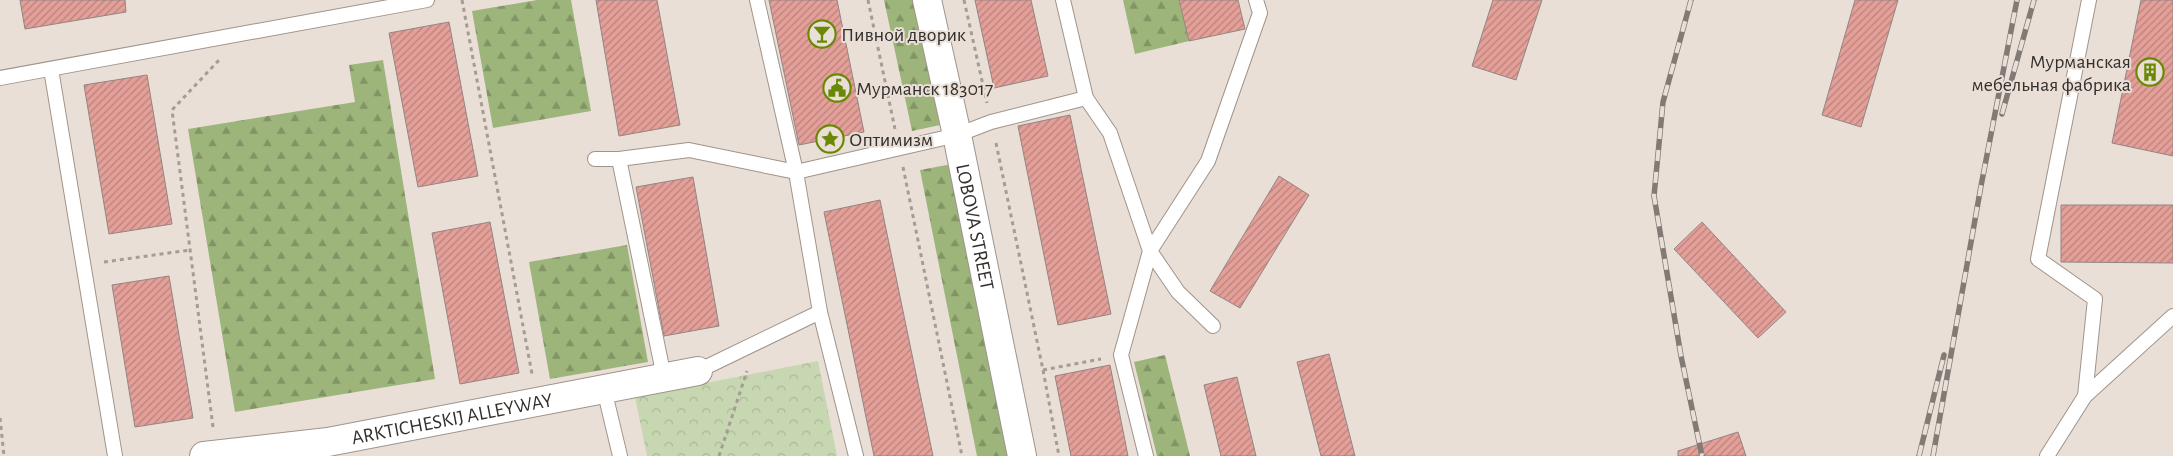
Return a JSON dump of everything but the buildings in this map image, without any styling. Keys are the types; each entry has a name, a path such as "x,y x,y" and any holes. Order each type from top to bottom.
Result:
{"street":[{"name":"LOBOVA STREET","path":"927,0 957,135 1022,456"},
{"name":"ARKTICHESKIJ ALLEYWAY","path":"210,455 328,442 698,371"}],"lane":[{"path":"0,78 427,0"},
{"path":"757,0 796,172 820,312 856,456"},
{"path":"1063,0 1086,98 1110,133 1150,251 1178,292 1213,326"},
{"path":"1146,456 1121,355 1150,251 1208,161 1260,13 1256,0"},
{"path":"2084,396 2095,299 2038,259 2089,0"},
{"path":"51,69 115,456"},
{"path":"595,158 619,158 689,150 796,172 957,135 991,122 1086,98"},
{"path":"619,158 664,377"},
{"path":"698,371 820,312"},
{"path":"2047,456 2084,396 2173,316"},
{"path":"604,389 620,456"}],"path":[{"path":"462,0 538,402"},
{"path":"868,0 962,456"},
{"path":"964,0 1043,370 1059,456"},
{"path":"210,455 190,250 172,110 244,34"},
{"path":"83,265 190,250"},
{"path":"719,456 745,375 762,340"},
{"path":"1043,370 1121,355"},
{"path":"0,418 4,456"}],"green space":[{"path":"537,0 571,0 591,111 493,128 472,11"},
{"path":"884,0 917,0 945,124 912,131"},
{"path":"1123,0 1179,0 1189,41 1135,54"},
{"path":"383,60 435,379 235,412 188,129 355,102 349,65"},
{"path":"952,164 1010,456 977,456 920,170"},
{"path":"627,245 648,362 550,379 529,262"},
{"path":"1165,355 1190,456 1157,456 1134,362"},
{"path":"818,361 837,456 647,456 635,397"}],"railway":[{"path":"1691,0 1663,102 1654,196 1681,356 1702,456"},
{"path":"1933,456 1981,186 2017,0"},
{"path":"2002,114 2034,0"},
{"path":"1919,456 1944,355"}],"place":[{"name":"Пивной дворик","path":"822,34"},
{"name":"Мурманская мебельная фабрика","path":"2150,72"},
{"name":"Мурманск 183017","path":"837,88"},
{"name":"Оптимизм","path":"830,139"}]}
